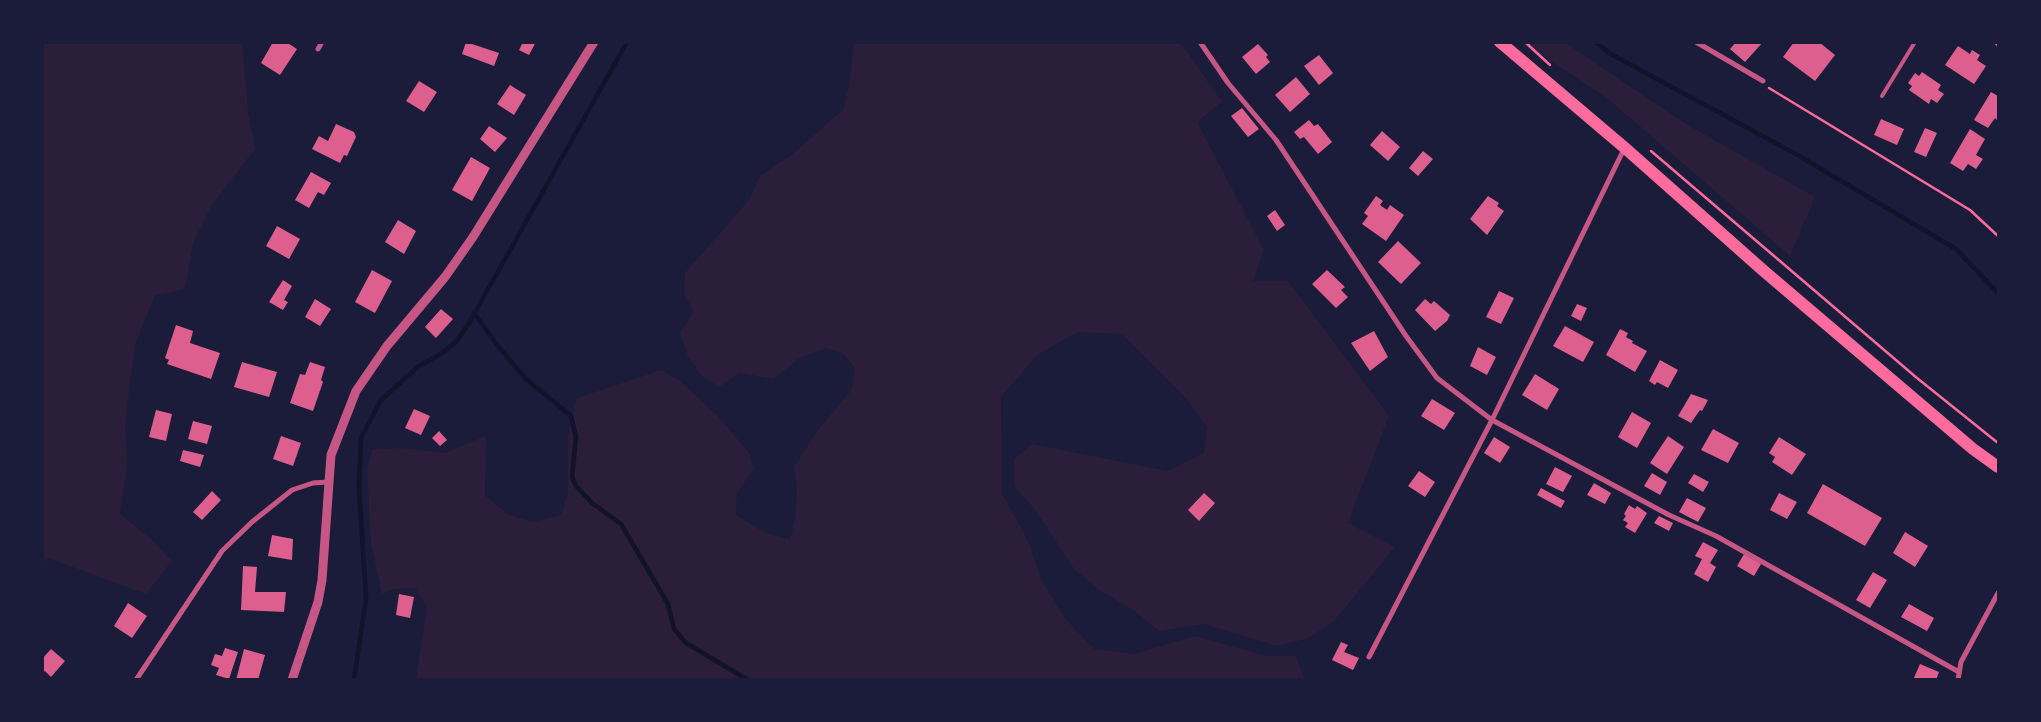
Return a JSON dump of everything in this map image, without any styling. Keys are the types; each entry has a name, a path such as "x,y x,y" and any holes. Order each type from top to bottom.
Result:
{"main road":[{"path":"1500,42 1765,272 1973,449 1998,467"}],"street":[{"path":"318,49 322,42"},
{"path":"292,680 318,602 324,557 328,482 332,455 356,391 387,346 444,277 473,237 594,42"},
{"path":"1200,42 1228,82 1276,140 1406,336 1437,378 1492,420 1669,515 1716,536 1959,672"},
{"path":"1696,42 1763,82"},
{"path":"1369,657 1492,420 1624,148"},
{"path":"136,680 222,551 252,522 292,490 313,483 328,482"},
{"path":"1958,680 1969,645 1998,593"}],"lane":[{"path":"1882,96 1915,42"}],"path":[{"path":"1524,42 1553,68"},
{"path":"1763,82 1970,210 1998,236"},
{"path":"1646,147 1917,378 1998,443"}],"shaded area":[{"path":"43,42 242,43 248,111 255,149 211,206 193,244 185,289 155,296 135,344 125,423 127,464 120,514 152,540 172,561 146,594 48,558 43,564"},
{"path":"854,43 1181,43 1222,102 1197,122 1264,250 1253,281 1288,281 1389,416 1348,523 1395,547 1334,621 1309,638 1277,646 1204,624 1159,631 1133,610 1099,590 1074,569 1036,511 1014,486 1014,459 1032,444 1168,471 1204,453 1207,427 1186,398 1122,334 1078,332 1037,355 1001,397 1002,493 1028,541 1041,579 1064,617 1094,649 1134,654 1195,636 1266,656 1296,656 1305,679 416,679 427,607 415,588 394,589 382,594 371,543 367,470 373,449 401,448 444,453 486,436 485,495 507,514 532,522 561,515 568,492 568,435 577,398 661,370 681,382 718,416 750,454 753,469 737,493 736,515 766,533 790,540 795,519 797,491 794,467 818,430 852,389 855,368 843,354 826,348 798,359 774,379 739,373 719,387 701,375 688,356 680,333 694,312 684,294 685,273 749,200 760,176 790,156 843,110 849,86"},
{"path":"1523,43 1566,43 1686,124 1815,197 1790,256 1607,98"}],"building":[{"path":"273,42 286,42 297,49 280,75 261,63"},
{"path":"466,42 499,53 494,66 462,54"},
{"path":"523,42 536,42 529,55 519,50"},
{"path":"1736,42 1763,42 1745,62 1730,49"},
{"path":"1794,42 1819,42 1835,55 1815,81 1783,57"},
{"path":"1258,44 1268,55 1266,57 1270,62 1256,74 1242,57"},
{"path":"1958,46 1970,54 1972,50 1980,55 1977,60 1986,66 1974,84 1945,65"},
{"path":"1319,55 1333,73 1319,85 1304,66"},
{"path":"1922,72 1941,85 1938,90 1944,94 1937,103 1931,99 1929,104 1909,90 1912,86 1908,83 1915,73 1919,76"},
{"path":"1296,77 1310,94 1290,112 1275,95"},
{"path":"419,81 437,92 424,112 406,101"},
{"path":"510,85 526,95 514,115 497,104"},
{"path":"1991,92 1998,96 1998,121 1995,118 1988,128 1974,120"},
{"path":"1242,108 1259,129 1248,137 1231,116"},
{"path":"1881,119 1904,129 1897,145 1874,135"},
{"path":"1309,120 1314,126 1318,124 1332,142 1318,154 1304,137 1300,139 1294,132"},
{"path":"336,124 354,132 356,137 347,156 344,155 340,163 312,149 319,136 328,141"},
{"path":"489,126 507,138 495,152 480,139"},
{"path":"1925,128 1937,133 1926,157 1914,152"},
{"path":"1970,129 1985,139 1976,155 1983,159 1976,169 1968,164 1963,171 1950,163"},
{"path":"1382,131 1400,147 1388,161 1370,145"},
{"path":"1423,151 1433,159 1418,176 1409,168"},
{"path":"471,157 490,168 472,201 452,190"},
{"path":"311,172 331,183 324,195 318,192 309,208 295,200"},
{"path":"1376,196 1383,201 1380,205 1387,210 1390,205 1404,215 1386,241 1362,224 1368,216 1364,213"},
{"path":"1488,196 1499,203 1497,206 1504,211 1487,235 1470,219"},
{"path":"1275,210 1285,225 1277,231 1267,216"},
{"path":"398,220 416,231 404,254 385,242"},
{"path":"277,226 300,239 289,259 266,246"},
{"path":"1398,241 1421,263 1401,284 1378,262"},
{"path":"372,270 392,281 375,313 355,302"},
{"path":"1327,270 1345,287 1341,290 1348,297 1336,308 1312,284"},
{"path":"283,280 292,286 284,300 288,302 283,310 269,302"},
{"path":"1499,291 1514,298 1501,324 1486,317"},
{"path":"315,299 331,309 320,326 305,317"},
{"path":"1425,299 1431,304 1434,301 1450,315 1447,321 1435,331 1415,310"},
{"path":"1577,304 1587,308 1581,321 1571,316"},
{"path":"441,309 453,319 436,338 425,327"},
{"path":"176,325 193,331 190,343 220,353 211,379 167,364 169,360 165,358"},
{"path":"1565,326 1594,342 1583,362 1553,346"},
{"path":"1620,329 1628,333 1626,337 1633,341 1632,343 1647,351 1635,372 1606,355"},
{"path":"1374,331 1388,357 1370,371 1351,343"},
{"path":"1478,347 1496,357 1487,375 1470,366"},
{"path":"1660,360 1678,370 1668,388 1657,382 1655,385 1649,381"},
{"path":"242,362 277,372 269,397 234,387"},
{"path":"310,362 325,367 321,380 323,382 313,411 290,403 300,374 305,375"},
{"path":"1535,374 1559,389 1547,410 1522,395"},
{"path":"1691,394 1708,400 1702,411 1700,410 1691,423 1678,416"},
{"path":"1432,399 1455,413 1444,430 1421,416"},
{"path":"414,409 430,416 421,435 405,428"},
{"path":"156,410 172,414 166,441 149,437"},
{"path":"1632,412 1651,423 1637,448 1618,437"},
{"path":"193,421 212,426 207,444 188,439"},
{"path":"1713,429 1739,443 1728,463 1701,450"},
{"path":"439,431 447,440 440,446 432,438"},
{"path":"281,436 301,443 293,466 273,459"},
{"path":"1668,436 1684,447 1667,474 1650,463"},
{"path":"1494,437 1510,447 1500,463 1484,453"},
{"path":"1779,437 1806,454 1792,475 1772,462 1775,457 1769,453"},
{"path":"183,450 204,455 200,467 180,461"},
{"path":"1555,467 1572,476 1563,492 1546,484"},
{"path":"1419,471 1435,482 1425,497 1408,486"},
{"path":"1652,473 1667,482 1660,495 1644,486"},
{"path":"1694,474 1709,482 1703,492 1688,483"},
{"path":"1594,483 1611,493 1605,504 1587,495"},
{"path":"1823,484 1882,518 1865,546 1807,513"},
{"path":"1541,488 1565,501 1561,508 1537,495"},
{"path":"212,491 221,500 202,520 193,512"},
{"path":"1204,493 1215,503 1199,521 1188,510"},
{"path":"1779,493 1797,502 1787,519 1770,510"},
{"path":"1687,498 1706,508 1698,522 1679,512"},
{"path":"1629,505 1635,509 1637,506 1647,513 1635,533 1625,527 1628,523 1623,520"},
{"path":"1659,516 1673,523 1669,531 1654,523"},
{"path":"1905,532 1928,546 1915,567 1893,553"},
{"path":"272,535 293,539 292,560 268,556"},
{"path":"1703,542 1718,550 1710,563 1716,567 1708,582 1694,574 1702,559 1695,556"},
{"path":"1744,554 1761,564 1754,576 1737,566"},
{"path":"243,566 257,567 255,592 286,592 284,612 241,610"},
{"path":"1873,572 1887,580 1870,608 1856,600"},
{"path":"399,594 414,597 410,618 396,615"},
{"path":"128,603 147,616 132,638 114,626"},
{"path":"1909,604 1934,618 1927,631 1901,617"},
{"path":"1341,642 1348,645 1344,652 1359,658 1353,670 1332,660"},
{"path":"225,648 238,652 229,679 216,675 219,668 211,665 215,654 222,656"},
{"path":"51,649 65,661 51,677 45,671 42,674 42,659"},
{"path":"244,649 265,655 258,680 236,680"},
{"path":"1920,664 1939,672 1936,680 1913,680"}],"waterway":[{"path":"354,680 366,599 359,485 361,438 381,400 419,366 442,353 456,342 469,323 627,42"},
{"path":"1596,42 1609,53 1794,153 1956,249 1998,293"},
{"path":"474,313 498,346 526,379 571,416 576,437 572,477 576,486 592,503 621,524 668,604 674,629 686,643 748,680"}]}
